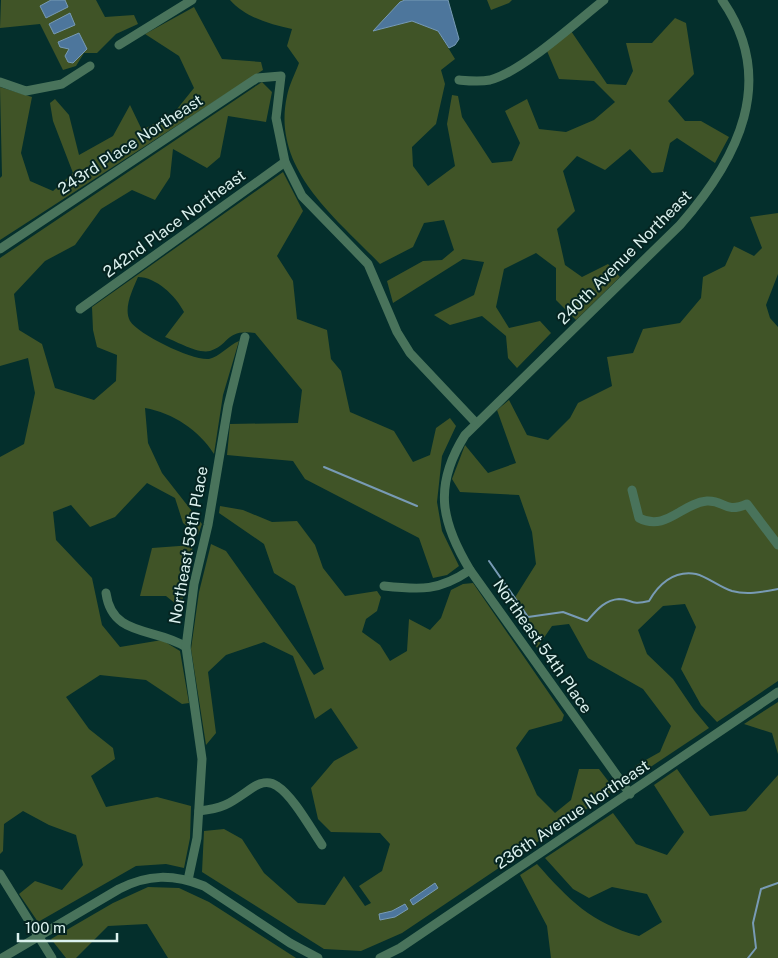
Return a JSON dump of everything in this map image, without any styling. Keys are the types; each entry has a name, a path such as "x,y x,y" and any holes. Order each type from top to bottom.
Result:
{"street":[{"path":"119,45 192,0"},
{"path":"459,80 475,82 490,80 514,70 604,0"},
{"name":"240th Avenue Northeast","path":"444,509 444,490 449,467 456,450 476,423 576,329 680,225 702,200 733,154 746,124 755,81 750,51 742,28 722,0"},
{"path":"0,82 26,92 62,84 90,66"},
{"name":"243rd Place Northeast","path":"0,249 257,78 281,76 276,118 285,162"},
{"path":"285,162 302,196 368,264 397,332 410,353 476,423"},
{"name":"242nd Place Northeast","path":"80,309 285,162"},
{"name":"Northeast 58th Place","path":"188,880 194,853 199,811 202,759 186,647 194,584 208,525 228,406 245,337"},
{"path":"632,490 639,518 649,523 673,516 706,501 718,503 726,508 737,508 747,504 755,512 778,545"},
{"name":"Northeast 54th Place","path":"444,509 449,531 470,570 630,794"},
{"path":"384,586 412,589 441,587 470,570"},
{"path":"106,593 107,603 116,620 144,632 167,636 186,647"},
{"name":"236th Avenue Northeast","path":"380,958 400,948 778,692"},
{"path":"199,811 224,807 254,786 272,783 287,796 322,845"},
{"path":"0,874 52,958"},
{"path":"2,958 119,889 139,880 164,876 188,880 220,896 290,943 318,958"}],"green space":[{"path":"1,0 96,0 105,17 134,15 138,24 116,34 97,53 84,53 76,66 63,70 40,24 0,28"},
{"path":"230,0 405,0 400,2 374,31 412,21 438,31 455,59 441,70 445,84 436,124 412,147 413,166 428,186 455,166 447,124 452,95 458,96 462,117 492,163 512,161 520,143 505,111 527,99 539,129 566,132 594,120 615,102 594,81 559,79 547,51 571,31 607,84 626,85 633,71 626,43 652,43 675,18 686,23 694,74 668,101 685,121 701,121 729,137 715,163 677,138 670,143 663,172 652,173 630,149 605,170 577,156 563,171 575,211 557,229 565,265 582,277 608,264 620,277 576,320 556,300 556,268 536,253 504,269 496,307 509,328 540,321 551,333 517,368 508,358 506,336 482,316 450,325 434,315 474,295 484,262 463,259 393,303 387,281 423,261 442,260 454,250 444,220 424,223 413,247 380,264 344,228 311,190 298,169 288,146 285,122 287,96 299,63 287,46 292,29 251,16"},
{"path":"487,0 512,0 491,10"},
{"path":"194,7 222,59 261,62 263,70 0,240 0,178 2,176 0,87 32,97 21,153 30,181 53,191 73,173 53,121 50,103 55,99 69,115 79,155 113,136 130,105 142,130 173,114 194,88 179,56 145,34"},
{"path":"262,82 272,92 266,122 228,116 220,157 207,168 173,149 170,177 155,200 132,190 101,209 75,245 45,261 14,294 19,330 42,344 55,388 94,400 116,381 117,355 97,347 93,330 92,307 283,172 303,211 277,256 293,281 297,319 327,330 331,359 341,371 350,412 394,431 413,462 430,455 436,428 450,418 456,426 442,456 437,502 442,531 459,566 447,575 433,578 419,538 305,479 293,461 227,455 230,424 298,423 302,390 255,333 245,332 233,335 210,351 199,351 165,337 184,312 165,288 152,280 138,277 128,305 128,316 135,327 155,340 179,352 201,359 213,358 239,341 223,395 214,454 201,437 175,418 145,408 148,443 162,473 202,524 198,535 183,523 175,498 147,483 115,517 90,527 71,505 53,512 56,540 92,578 102,625 120,647 162,640 180,651 189,703 182,704 146,680 100,675 66,697 89,729 113,748 115,759 91,776 106,807 157,797 191,806 190,838 184,868 166,864 136,866 38,922 19,894 35,881 62,890 83,865 76,835 49,825 23,811 4,824 3,851 0,854 0,457 24,444 35,393 28,358 0,366 0,258"},
{"path":"778,213 778,274 766,305 770,318 778,327 778,681 717,722 701,705 681,669 696,627 685,604 663,606 638,630 647,654 673,679 709,728 634,778 635,766 660,752 671,726 643,689 588,658 569,624 552,626 537,648 509,607 536,564 532,532 519,495 460,492 452,479 465,445 488,473 516,463 497,410 509,400 527,435 548,440 570,418 578,403 612,386 607,357 633,353 643,329 680,323 701,298 703,277 725,266 734,246 754,256 762,248 750,217"},
{"path":"220,506 243,510 272,522 297,521 315,545 323,568 345,596 377,591 381,597 377,611 366,619 362,632 380,645 390,661 407,651 409,619 430,630 441,618 451,590 463,584 473,583 564,715 562,721 529,730 516,748 537,795 555,813 571,800 579,769 599,769 615,790 402,933 361,951 324,949 202,872 204,831 224,829 242,839 264,873 298,903 325,905 344,876 365,906 371,903 359,886 382,871 390,844 380,833 331,832 318,819 311,788 334,761 358,748 331,708 315,719 293,656 264,642 226,655 208,672 216,733 206,745 191,649 199,592 211,544 226,551 314,675 324,669 295,586 274,573 264,544 219,513"},
{"path":"193,545 181,608 166,596 140,596 152,548"},
{"path":"778,702 778,754 772,733 744,724"},
{"path":"677,769 710,816 746,811 778,775 778,958 551,958 547,926 520,875 537,864 582,909 622,931 639,936 662,922 647,894 612,887 589,898 573,889 545,858 613,813 636,844 667,855 684,832 654,785"},
{"path":"148,887 179,888 209,902 296,958 168,958 147,924 108,926 76,958 66,958 51,939 113,903"}],"water":[{"path":"51,0 65,0 68,7 46,18 40,6"},
{"path":"405,0 448,0 459,39 455,45 449,48 438,31 412,21 373,31 400,2"},
{"path":"70,13 75,25 54,34 49,24"},
{"path":"79,33 87,49 73,63 68,62 65,56 69,49 60,47 58,42"},
{"path":"435,883 438,888 413,905 410,900"},
{"path":"405,904 408,909 395,917 380,920 379,914 392,911"}],"waterway":[{"path":"324,467 417,506"},
{"path":"489,561 528,617 563,612 587,621 609,601 619,599 635,603 649,601 662,584 674,576 688,573 705,577 727,589 743,593 778,589"},
{"path":"748,958 756,948 753,923 761,889 778,883"}]}
